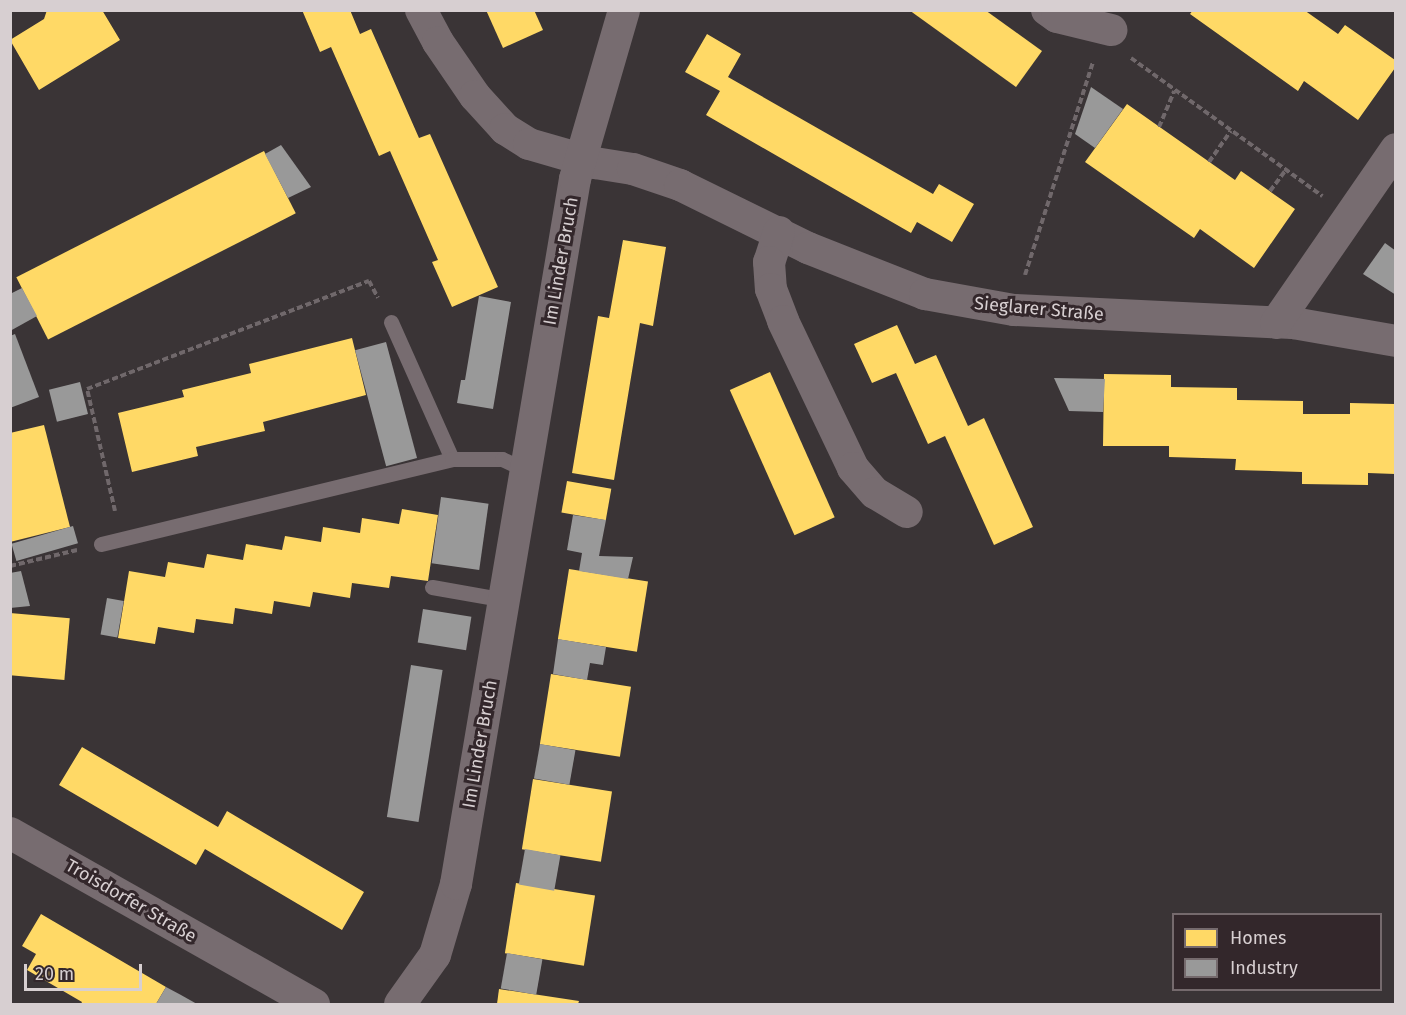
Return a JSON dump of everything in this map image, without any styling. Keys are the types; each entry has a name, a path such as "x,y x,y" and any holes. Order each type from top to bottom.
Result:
{"street":[{"path":"421,10 438,42 475,96 505,129 529,144 580,159"},
{"name":"Im Linder Bruch","path":"400,1005 435,955 456,884 580,159 624,10"},
{"path":"1047,10 1057,17 1111,30"},
{"path":"1276,323 1395,149"},
{"name":"Sieglarer Straße","path":"580,159 633,169 680,185 808,248 925,294 1014,310 1293,323 1395,342"},
{"path":"779,232 769,262 771,289 783,321 853,468 875,493 907,512"},
{"name":"Troisdorfer Straße","path":"10,833 314,1005"}],"lane":[{"path":"391,322 452,459"},
{"path":"100,544 452,459 502,459 526,470"},
{"path":"432,587 505,600"}],"path":[{"path":"1014,310 1096,53 1111,30 1128,54 1174,91 1350,215"},
{"path":"1159,127 1174,91"},
{"path":"1209,162 1231,132"},
{"path":"1270,191 1285,171"},
{"path":"121,538 87,388 369,281 391,322"},
{"path":"10,566 67,552"}],"building: Homes":[{"path":"47,10 102,10 120,40 39,90 10,40 44,19"},
{"path":"302,10 350,10 360,34 371,29 419,138 430,134 498,287 452,307 432,262 438,260 390,151 379,156 331,47 320,52"},
{"path":"486,10 534,10 543,30 503,48"},
{"path":"909,10 985,10 1042,51 1016,87"},
{"path":"1193,10 1304,10 1338,34 1345,25 1395,60 1395,68 1358,120 1304,81 1298,91 1190,14"},
{"path":"707,34 741,54 728,77 933,194 939,184 974,204 952,242 917,222 911,233 706,115 720,91 685,72"},
{"path":"1127,104 1235,180 1241,171 1295,209 1254,268 1200,229 1194,238 1085,162"},
{"path":"264,151 296,213 48,340 16,277"},
{"path":"623,240 666,247 653,326 640,323 614,480 572,473 598,316 609,318"},
{"path":"897,325 915,364 936,355 968,426 984,418 1033,527 994,545 945,436 928,444 896,373 872,383 854,344"},
{"path":"352,338 366,395 263,422 265,431 196,447 198,456 132,472 118,413 184,397 182,390 251,373 249,364"},
{"path":"770,372 835,517 794,535 730,390"},
{"path":"1104,374 1171,375 1171,387 1237,388 1237,400 1303,401 1303,414 1350,414 1350,403 1395,404 1395,474 1368,473 1368,485 1302,484 1302,472 1235,470 1236,459 1169,457 1169,446 1103,446"},
{"path":"44,425 70,527 10,542 10,433"},
{"path":"567,481 611,489 606,520 561,513"},
{"path":"402,509 438,515 428,581 391,576 389,588 352,583 350,598 313,592 310,607 274,601 272,614 235,608 233,624 196,619 194,633 158,627 155,644 118,638 129,571 165,577 168,562 204,568 207,554 243,560 246,544 282,550 285,536 321,542 323,527 360,533 362,518 399,524"},
{"path":"569,569 648,582 637,652 558,639"},
{"path":"10,613 70,618 64,680 10,675"},
{"path":"551,674 631,687 620,757 540,744"},
{"path":"82,747 218,827 227,811 364,892 342,930 205,849 196,865 59,785"},
{"path":"533,779 612,792 601,862 522,849"},
{"path":"516,883 595,896 584,966 505,953"},
{"path":"41,914 166,987 156,1004 81,1004 82,1002 27,970 36,954 22,946"},
{"path":"499,989 579,1001 578,1004 497,1004"}],"building: Industry":[{"path":"1091,87 1123,109 1095,148 1075,134"},
{"path":"281,145 311,187 288,198 265,154"},
{"path":"1385,243 1396,251 1396,295 1363,274"},
{"path":"22,288 37,316 10,331 10,294"},
{"path":"479,296 511,302 493,409 457,403 461,380 465,380"},
{"path":"15,334 39,397 10,408 10,336"},
{"path":"386,342 417,458 386,466 355,350"},
{"path":"1054,378 1105,379 1103,412 1069,411"},
{"path":"80,382 88,414 57,422 49,390"},
{"path":"441,497 489,504 479,570 432,563"},
{"path":"573,515 606,520 599,556 633,557 628,579 579,571 582,553 567,550"},
{"path":"73,526 78,543 16,561 11,544"},
{"path":"21,571 30,606 10,608 10,573"},
{"path":"107,598 124,601 117,637 101,634"},
{"path":"423,609 471,617 466,650 418,643"},
{"path":"558,639 606,647 603,665 590,663 587,680 553,674"},
{"path":"411,665 443,670 419,822 387,817"},
{"path":"540,744 575,750 569,785 534,778"},
{"path":"525,849 560,855 554,891 519,884"},
{"path":"507,953 542,959 536,995 501,988"},
{"path":"166,987 181,995 197,1004 156,1004"}]}
